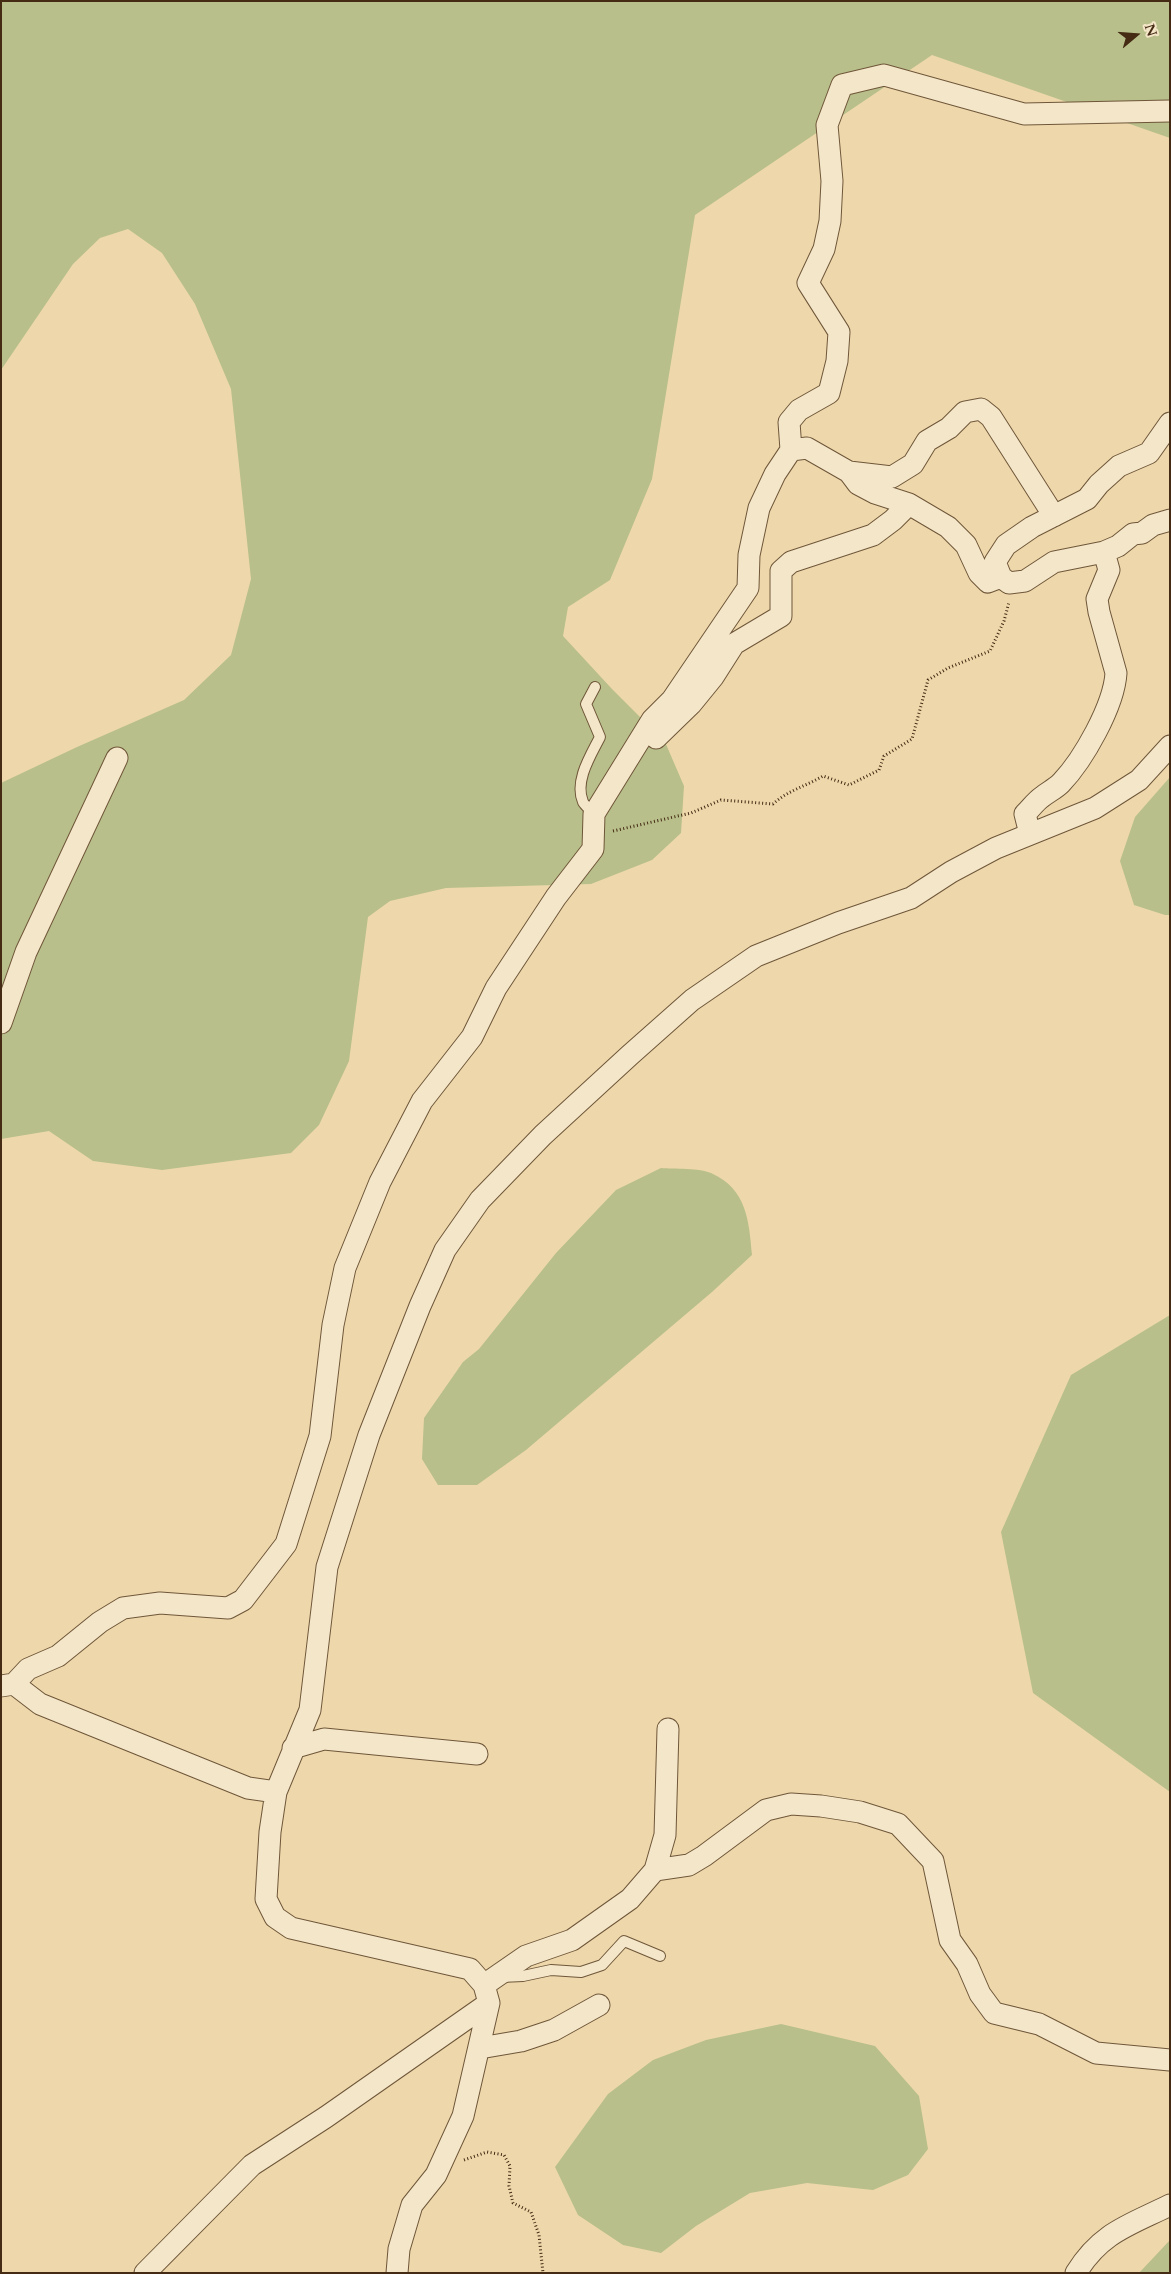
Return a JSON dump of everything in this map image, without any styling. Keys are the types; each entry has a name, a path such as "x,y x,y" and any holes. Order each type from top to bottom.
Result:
{"street":[{"path":"276,1792 248,1788 40,1704 8,1685 28,1669 58,1656 100,1622 122,1608 160,1603 228,1608 243,1600 286,1544 320,1436 332,1326 345,1268 380,1182 422,1101 472,1037 496,988 556,897 593,849 594,814 652,720 672,700 748,588 749,555 759,508 775,474 791,450 789,422 799,410 829,393 837,361 839,332 808,283 824,249 830,221 832,181 827,125 842,85 884,75 1024,114 1170,111"},
{"path":"791,450 807,448 849,472 892,477 913,464 927,441 949,428 965,412 981,409 991,417 1054,516"},
{"path":"1007,579 995,562 1006,545 1032,527 1086,499 1119,466 1149,453 1170,423"},
{"path":"849,472 858,484 875,493 909,504 948,527 966,546 979,573 988,582 1007,579 1025,581 1054,562 1104,552 1118,546 1133,534 1142,533 1153,525 1170,520"},
{"path":"624,766 643,753 662,730 691,704 713,677 734,644 781,616 781,571 791,562 873,535 893,520 909,504"},
{"path":"1030,834 1026,814 1040,798 1060,784 1078,762 1107,708 1116,683 1116,673 1098,612 1097,599 1108,570 1104,552"},
{"path":"489,1988 470,1969 291,1928 275,1917 266,1899 270,1832 276,1792 310,1710 326,1567 369,1436 445,1250 480,1200 543,1135 692,1000 756,956 838,923 911,898 996,848 1095,808 1139,780 1170,746"},
{"path":"1,1024 26,952 117,758"},
{"path":"145,2273 252,2165 326,2117 489,1988 526,1956 572,1940 630,1898 655,1870 665,1835 668,1729"},
{"path":"293,1748 324,1739 478,1754"},
{"path":"655,1870 689,1865 766,1810 791,1804 860,1812 898,1824 933,1861 950,1940 967,1964 980,1994 994,2013 1039,2024 1096,2053 1170,2060"},
{"path":"397,2273 399,2249 412,2205 439,2168 463,2116 480,2048 489,1988"},
{"path":"480,2048 521,2041 554,2030 600,2005"},
{"path":"1076,2273 1088,2254 1112,2232 1170,2205"}],"lane":[{"path":"594,814 584,802 581,782 600,737 586,704 595,687"},
{"path":"489,1988 522,1976 551,1970 581,1972 602,1965 624,1941 660,1956"}],"path":[{"path":"594,837 691,813 721,800 773,804 783,794 807,786 823,776 849,786 879,770 884,756 912,739 928,680 948,668 990,651 1004,621 1007,579"},
{"path":"439,2168 487,2152 504,2155 510,2166 509,2186 513,2204 531,2212 539,2234 543,2273"}],"green space":[{"path":"1,1 1170,1 1170,138 932,55 695,215 652,479 610,580 568,607 563,636 665,742 684,786 681,833 652,860 591,884 446,888 390,901 368,917 349,1061 319,1125 291,1153 162,1170 93,1161 49,1131 1,1139 1,783 184,700 231,655 251,579 231,389 195,304 162,253 128,229 100,238 73,264 1,370"},
{"path":"1170,777 1170,915 1165,915 1134,905 1120,861 1135,817"},
{"path":"661,1168 706,1171 723,1180 732,1188 744,1207 752,1255 712,1292 526,1450 477,1485 438,1485 422,1459 424,1418 463,1362 479,1349 556,1253 616,1190"},
{"path":"1170,1315 1170,1792 1033,1693 1001,1532 1071,1375"},
{"path":"781,2024 875,2046 919,2096 928,2149 908,2175 873,2190 807,2183 750,2193 696,2226 661,2253 623,2245 578,2215 555,2167 608,2094 653,2060 706,2040"},
{"path":"1170,2240 1170,2273 1139,2273"}]}
